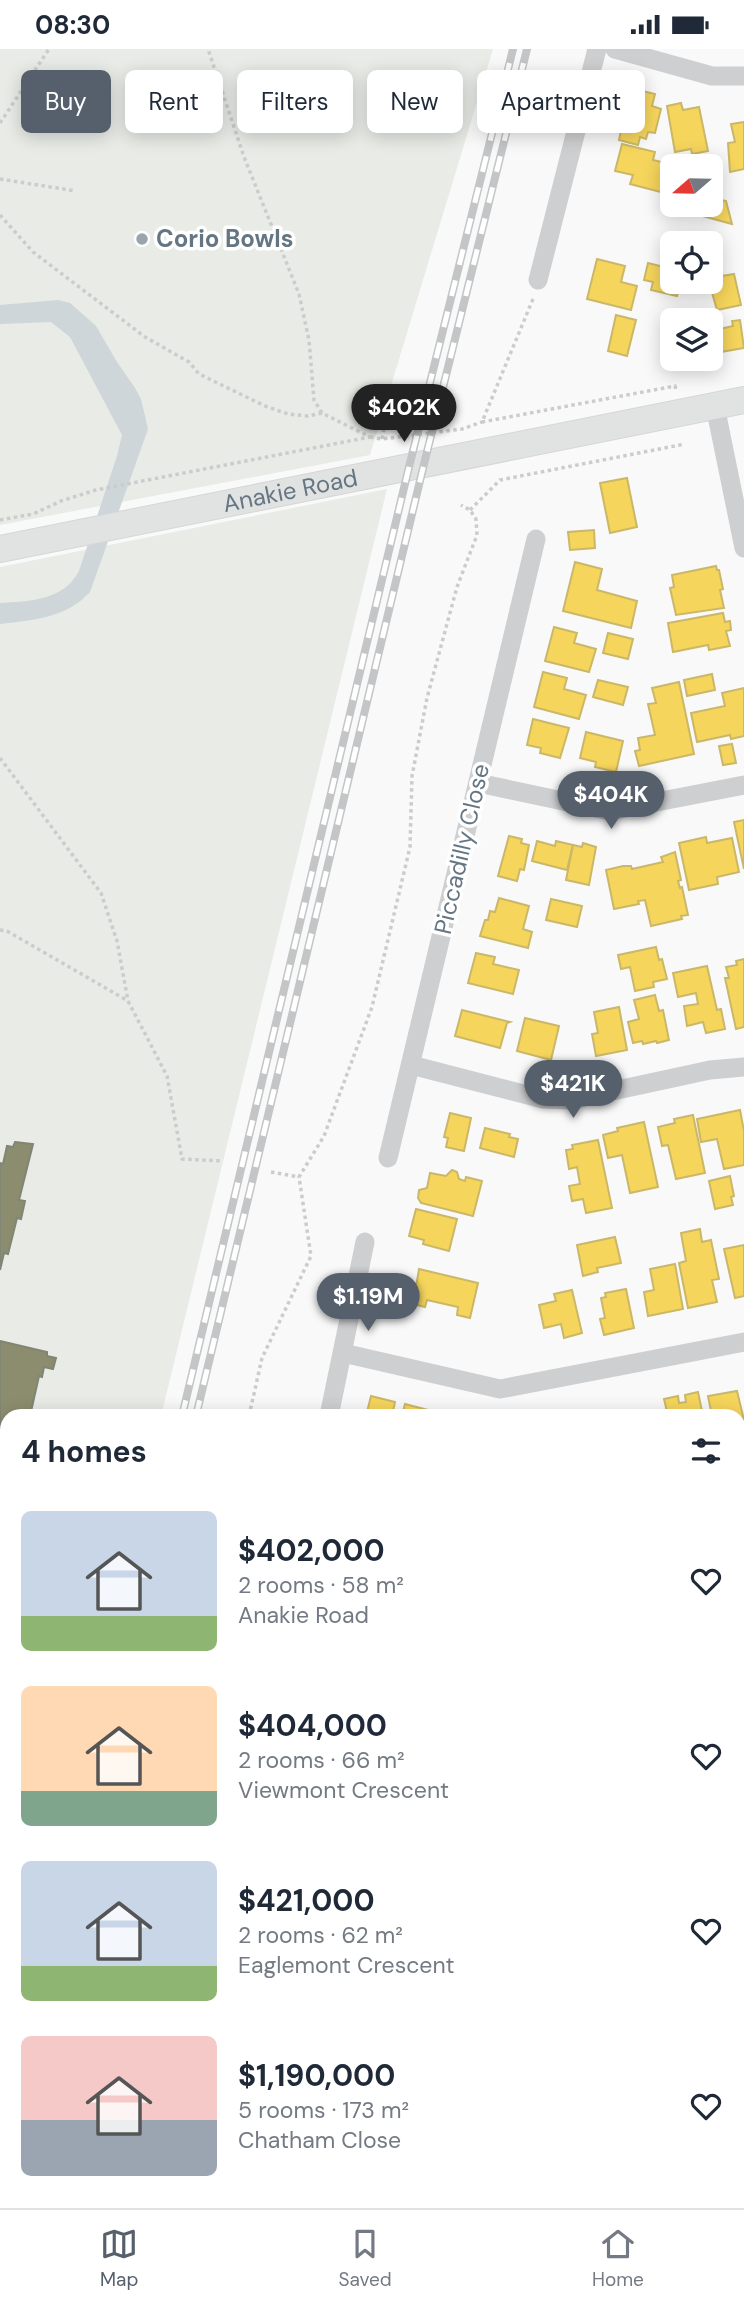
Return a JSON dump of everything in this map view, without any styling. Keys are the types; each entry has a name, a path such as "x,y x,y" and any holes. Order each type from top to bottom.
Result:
{"main road":[{"name":"Anakie Road","path":"0,549 744,400"}],"street":[{"path":"538,280 597,49"},
{"path":"615,49 712,76 744,76"},
{"path":"715,406 744,548"},
{"name":"Piccadilly Close","path":"388,1158 536,539"},
{"path":"478,783 610,811 744,785"},
{"path":"411,1065 543,1099 572,1100 710,1070 744,1067"},
{"path":"331,1409 365,1242"},
{"path":"343,1353 500,1389 744,1342"}],"path":[{"path":"0,123 49,49"},
{"path":"208,49 244,157 299,294 309,341 314,400 322,413 370,437 382,439 462,429 482,422 676,386"},
{"path":"0,179 76,191"},
{"path":"0,215 33,252 145,337 189,362 199,374 265,407 288,414 308,416 322,413"},
{"path":"482,422 530,307 538,280"},
{"path":"382,439 388,408 397,407 401,437"},
{"path":"0,520 33,514 61,501 96,490 370,437"},
{"path":"470,510 500,479 685,444"},
{"path":"251,1409 262,1359 311,1256 299,1177 324,1136 372,1007 410,847 412,776 427,698 457,587 477,535 476,519 470,510 461,505"},
{"path":"0,758 100,893 117,941 128,1001 167,1076 182,1159 223,1161"},
{"path":"0,930 7,931 128,1001"},
{"path":"271,1172 299,1177"}],"shaded area":[{"path":"0,49 493,49 487,70 477,70 477,102 370,455 0,525"},
{"path":"58,300 70,303 96,326 141,399 148,429 90,592 71,607 49,616 0,624 0,603 34,600 55,594 72,581 79,571 122,435 70,337 51,322 0,324 0,305"},
{"path":"387,489 163,1409 0,1409 0,567"}],"building: Homes":[{"path":"645,92 655,94 652,106 661,109 655,133 648,132 646,139 640,137 638,145 619,140 620,133 645,133"},
{"path":"681,103 683,110 699,107 708,151 692,154 691,149 675,152 667,106"},
{"path":"744,122 744,169 730,172 728,143 735,142 731,124"},
{"path":"622,144 655,152 653,160 660,162 660,192 630,184 633,175 615,171"},
{"path":"723,200 726,201 732,224 706,217 723,217"},
{"path":"597,259 625,266 621,282 637,286 631,310 587,299"},
{"path":"648,263 660,266 660,292 651,290 653,282 644,280"},
{"path":"734,274 741,305 716,308 712,294 723,294 723,276"},
{"path":"616,315 636,320 627,356 608,351"},
{"path":"740,320 744,348 723,352 723,328 733,326 732,321"},
{"path":"627,478 637,527 610,533 600,483"},
{"path":"594,530 595,548 570,550 568,532"},
{"path":"575,562 602,569 597,590 637,601 631,628 563,611"},
{"path":"716,566 723,589 720,590 724,608 676,615 670,588 674,587 672,575"},
{"path":"723,613 725,622 730,621 731,630 726,631 730,646 709,650 708,645 673,652 668,623"},
{"path":"554,627 577,633 574,643 596,649 589,672 545,661"},
{"path":"608,633 633,639 628,659 603,653"},
{"path":"543,672 567,678 564,689 586,695 579,719 534,707"},
{"path":"712,674 715,690 687,696 684,680"},
{"path":"598,680 628,687 623,705 593,697"},
{"path":"679,682 694,754 639,766 635,751 640,750 638,738 655,735 648,704 656,703 652,688"},
{"path":"744,688 744,736 731,739 730,735 697,742 691,713 725,706 722,693"},
{"path":"533,719 569,728 560,758 540,753 541,748 527,745"},
{"path":"586,732 623,741 616,772 595,767 596,762 580,758"},
{"path":"732,744 736,763 723,765 719,746"},
{"path":"744,820 744,869 734,822"},
{"path":"509,836 522,839 521,843 529,845 524,870 520,869 517,881 498,876"},
{"path":"706,837 707,843 732,838 739,872 717,877 718,884 689,890 679,843"},
{"path":"537,841 555,846 556,841 573,845 567,870 532,861"},
{"path":"583,843 596,847 589,885 566,880 573,845 582,847"},
{"path":"675,852 681,880 678,881 680,888 682,887 688,915 681,916 682,919 651,926 645,900 638,901 639,904 614,909 606,870 623,866 631,866 632,869 663,862 661,857"},
{"path":"499,898 529,906 523,929 532,932 528,948 480,936 490,911 495,912"},
{"path":"551,899 582,906 577,927 546,920"},
{"path":"656,947 667,979 653,982 654,987 635,991 630,967 621,969 618,955"},
{"path":"476,953 495,957 493,964 519,970 513,994 468,983"},
{"path":"744,959 744,1027 736,1029 725,978 729,978 726,967 737,965 736,961"},
{"path":"707,966 717,1010 721,1009 725,1029 706,1033 703,1022 687,1026 684,1006 698,1004 696,993 678,997 673,973"},
{"path":"655,995 659,1011 663,1010 669,1040 633,1043 628,1022 639,1019 634,1000"},
{"path":"619,1007 627,1050 596,1056 592,1034 598,1033 594,1012"},
{"path":"462,1010 510,1022 507,1023 500,1048 455,1036"},
{"path":"525,1018 559,1026 551,1060 517,1051"},
{"path":"740,1110 744,1131 744,1165 724,1169 717,1139 701,1142 697,1119"},
{"path":"450,1113 471,1118 464,1151 446,1147 448,1138 444,1137"},
{"path":"693,1115 705,1173 676,1179 668,1145 662,1146 658,1127 675,1123 674,1119"},
{"path":"644,1122 658,1187 630,1193 622,1155 608,1158 603,1135 618,1131 617,1128"},
{"path":"485,1128 510,1134 509,1137 518,1139 514,1157 480,1148"},
{"path":"598,1140 612,1208 586,1213 583,1199 572,1201 569,1186 580,1184 577,1167 569,1169 566,1150 573,1149 572,1145"},
{"path":"452,1170 457,1172 459,1179 465,1181 466,1177 482,1181 473,1216 421,1203 418,1198 419,1190 427,1188 430,1173 446,1176"},
{"path":"730,1176 733,1205 715,1209 709,1181"},
{"path":"416,1209 457,1219 449,1251 423,1244 424,1240 409,1236"},
{"path":"700,1229 702,1242 711,1240 719,1279 712,1280 717,1302 688,1308 679,1263 686,1261 681,1233"},
{"path":"615,1237 621,1263 597,1268 598,1272 583,1276 577,1245"},
{"path":"744,1245 744,1296 735,1298 724,1249"},
{"path":"675,1264 683,1309 648,1316 644,1292 654,1290 650,1269"},
{"path":"419,1269 478,1283 470,1318 457,1315 458,1307 427,1300 425,1307 413,1304"},
{"path":"626,1289 634,1328 604,1335 600,1319 605,1318 601,1298 606,1297 605,1293"},
{"path":"572,1290 582,1333 564,1338 561,1324 544,1328 539,1305 556,1301 554,1294"},
{"path":"737,1391 741,1409 711,1409 708,1396"},
{"path":"698,1392 702,1409 666,1409 664,1399 678,1396 679,1403 686,1402 685,1395"},
{"path":"371,1396 395,1402 394,1409 368,1409"},
{"path":"405,1404 424,1409 404,1409"}],"building: Industry":[{"path":"15,1142 33,1144 19,1200 25,1201 21,1219 17,1218 8,1254 4,1253 0,1270 0,1163 3,1164 7,1146 13,1147"},
{"path":"0,1341 47,1352 47,1356 56,1358 53,1369 44,1367 42,1377 39,1376 32,1409 0,1409"}],"railway":[{"path":"184,1409 409,467 513,49"},
{"path":"198,1409 424,464 527,49"}],"place":[{"name":"Corio Bowls","path":"142,239"}]}
